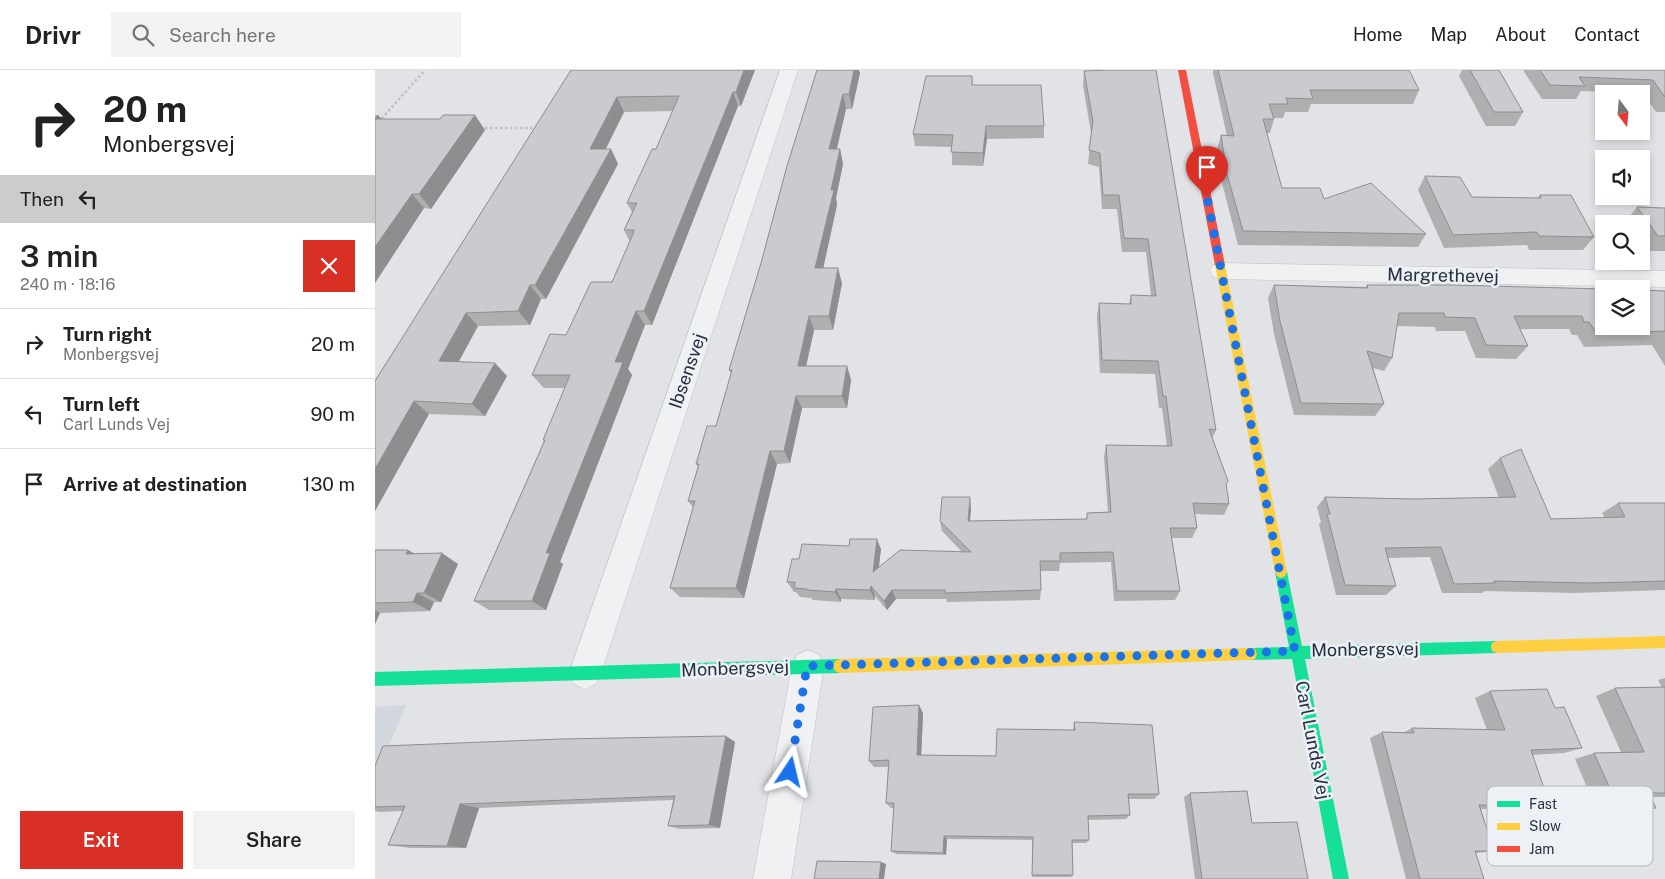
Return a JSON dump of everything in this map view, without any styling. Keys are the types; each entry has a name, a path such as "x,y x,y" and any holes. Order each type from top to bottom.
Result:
{"street":[{"name":"Ibsensvej","path":"585,673 789,70"},
{"name":"Carl Lunds Vej","path":"1182,70 1341,879"},
{"name":"Margrethevej","path":"1221,271 1665,279"},
{"name":"Monbergsvej","path":"375,679 1295,651 1665,642"},
{"path":"772,879 807,666"}],"path":[{"path":"375,126 425,70"},
{"path":"479,128 536,128"}],"shaded area":[{"path":"406,705 375,779 375,707"}],"building":[{"path":"571,70 744,70 736,92 733,92 644,311 636,311 615,362 623,362 546,553 550,553 532,601 474,601 545,440 543,440 570,375 532,375 550,334 566,335 591,282 612,282 634,230 624,230 637,203 627,203 652,149 656,149 679,96 617,97 590,149 611,149 535,285 530,285 518,311 466,313 439,361 495,363 472,404 414,401 375,469 375,381"},
{"path":"817,70 854,70 849,94 843,94 829,149 840,149 831,190 834,190 815,268 838,268 829,316 809,316 798,366 847,366 842,396 796,396 784,451 770,451 736,588 670,588 695,501 688,501 699,464 696,464 707,426 716,426 732,370 729,370 761,263 787,166"},
{"path":"1156,70 1216,430 1209,429 1228,481 1226,484 1229,504 1193,503 1197,528 1170,528 1180,591 1117,591 1113,552 1060,553 1060,561 1040,561 1041,590 945,593 945,590 892,590 884,601 871,586 870,590 836,589 835,592 794,588 795,582 787,582 792,559 799,559 802,544 849,546 850,539 877,539 873,572 900,550 971,552 940,521 942,497 970,497 968,521 1087,519 1087,513 1111,512 1106,445 1172,446 1166,396 1163,396 1158,361 1102,360 1099,303 1131,304 1131,295 1156,296 1148,239 1124,238 1119,195 1103,195 1100,153 1089,150 1093,121 1084,71"},
{"path":"1218,70 1409,70 1419,90 1310,90 1313,99 1286,98 1288,104 1269,104 1274,119 1263,119 1282,188 1320,188 1324,199 1371,183 1426,234 1243,231 1227,174 1221,135 1234,136"},
{"path":"1470,70 1499,70 1523,112 1494,112"},
{"path":"1540,70 1665,70 1665,97 1653,80 1579,77 1585,86 1550,85"},
{"path":"926,76 972,76 972,85 1041,85 1044,126 986,126 983,153 951,152 953,135 913,134"},
{"path":"443,115 475,115 419,194 412,194 375,247 375,119 440,119"},
{"path":"1425,176 1460,177 1472,197 1541,198 1540,195 1571,195 1594,237 1539,236 1537,232 1453,235"},
{"path":"1637,207 1665,208 1665,236 1658,236 1650,225 1650,215 1643,215"},
{"path":"1274,285 1368,288 1367,285 1451,285 1595,289 1595,331 1589,322 1584,322 1582,316 1514,316 1528,346 1486,345 1475,318 1445,317 1444,313 1399,313 1392,358 1367,351 1384,404 1301,403 1280,321"},
{"path":"1650,290 1665,291 1665,331 1650,332"},
{"path":"1521,449 1551,519 1625,517 1618,503 1665,503 1665,581 1591,583 1494,581 1495,583 1454,584 1441,547 1385,548 1396,586 1345,585 1327,514 1330,514 1325,497 1414,499 1516,497 1500,458"},
{"path":"375,550 408,550 406,554 442,553 424,593 417,593 413,602 375,603"},
{"path":"1665,687 1665,793 1653,793 1653,786 1609,786 1594,753 1644,752 1615,688"},
{"path":"1547,689 1555,708 1564,707 1582,748 1531,750 1543,786 1487,786 1487,805 1479,805 1487,830 1487,851 1475,851 1484,879 1420,879 1382,732 1414,733 1412,728 1505,730 1490,691"},
{"path":"919,705 917,755 996,756 997,729 1075,730 1074,722 1152,725 1159,794 1128,794 1130,815 1088,816 1089,840 1072,840 1073,875 1032,875 1033,837 944,836 943,853 891,851 894,803 886,803 889,760 869,761 873,707"},
{"path":"726,736 709,825 668,826 675,796 460,804 447,846 388,845 405,806 375,807 375,766 383,746 561,739"},
{"path":"1247,791 1252,823 1297,822 1308,879 1202,879 1190,793"},
{"path":"817,861 881,862 879,879 814,879"}],"traffic: fast":[{"path":"1281,572 1341,879"},
{"path":"1250,654 1497,647"},
{"path":"375,679 840,666"}],"traffic: slow":[{"path":"1220,265 1281,572"},
{"path":"1497,647 1665,642"},
{"path":"840,666 1250,654"}],"traffic: jam":[{"path":"1182,70 1220,265"}],"route":[{"path":"790,772 807,666 1295,651 1207,197"}]}
